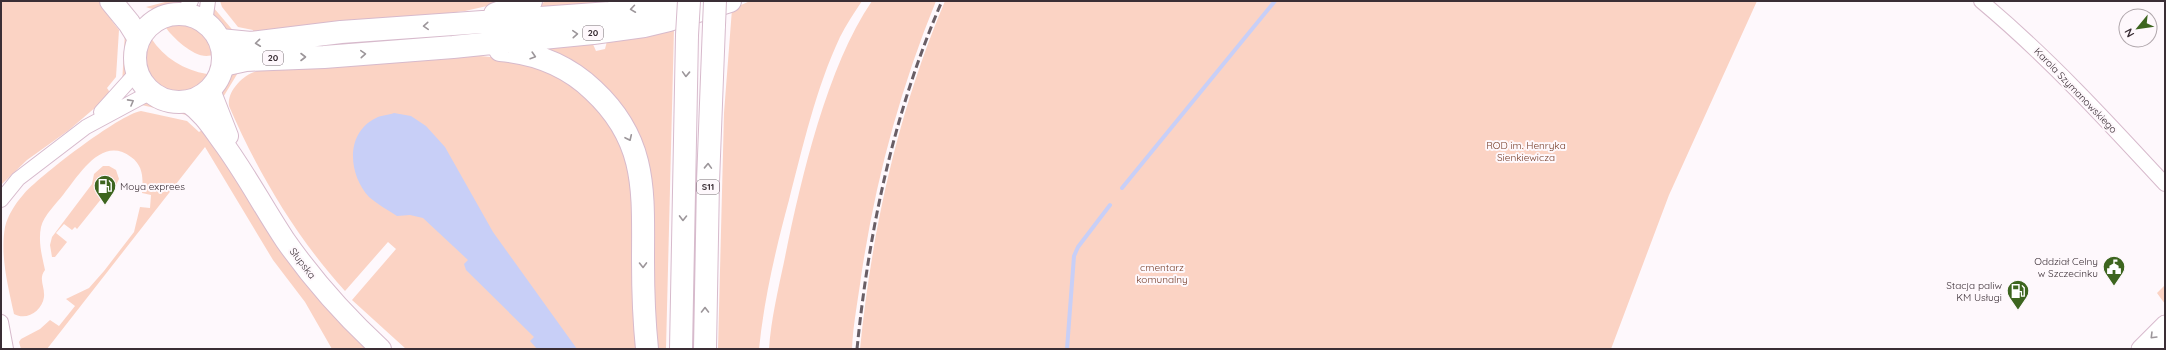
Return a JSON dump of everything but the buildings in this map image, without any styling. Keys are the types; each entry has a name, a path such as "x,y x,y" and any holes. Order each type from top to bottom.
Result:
{"main road":[{"path":"111,1 129,23 139,39"},
{"path":"127,1 154,22"},
{"name":"20","path":"220,40 251,44 342,32 465,23 531,1"},
{"path":"465,23 610,13 650,7 671,1"},
{"name":"S11","path":"681,349 687,35 689,1"},
{"name":"S11","path":"705,349 708,174 715,1"},
{"name":"20","path":"223,65 246,60 324,57 453,47 644,26 710,9 730,1"},
{"path":"187,7 207,11 220,40 223,65 219,78 204,95 188,102 167,101 151,92 144,86 137,72 135,56 139,39 154,22 187,7"},
{"path":"453,47 521,52 548,60 585,82 604,100 619,119 630,140 640,171 643,193 643,291 647,349"},
{"name":"Słupska","path":"210,90 240,166"},
{"name":"Słupska","path":"188,102 201,112 240,166 272,219 309,274 338,306 381,349"}],"street":[{"name":"Karola Szymanowskiego","path":"1981,1 2049,62 2165,184"},
{"path":"1,200 21,176 86,127 119,94 137,72"},
{"path":"86,127 151,92"},
{"path":"1,322 6,349"},
{"path":"2140,349 2165,324"},
{"path":"2158,349 2165,342"}],"green space":[{"path":"1,1 105,1 117,15 112,21 119,30 116,77 107,88 111,94 69,130 27,160 1,185"},
{"path":"169,1 186,1 172,8 161,10 146,7"},
{"path":"220,1 509,1 465,11 254,36 253,30 238,27 222,7"},
{"path":"547,1 637,1 514,14"},
{"path":"750,1 862,1 847,24 831,56 811,117 775,255 767,293 759,349 718,349 724,113 732,9"},
{"path":"872,1 936,1 900,102 881,171 861,277 854,322 852,349 769,349 771,327 790,231 817,127 828,92 841,59 856,28"},
{"name":"ROD im. Henryka Sienkiewicza","path":"945,1 1757,1 1669,195 1611,349 860,349 872,260 889,172 914,85 928,43"},
{"path":"213,7 236,34 226,35 220,29 214,19"},
{"path":"173,22 188,24 200,30 209,40 214,54 208,56 201,55 194,53 187,48 166,28 165,25"},
{"path":"674,28 666,349 653,349 637,137 526,44 592,42 596,51 605,49 607,41"},
{"path":"125,32 131,41 129,70 122,84"},
{"path":"151,38 162,52 175,62 190,70 207,74 209,76 199,86 188,91 177,92 166,90 156,84 148,76 144,65 145,47"},
{"path":"469,55 512,59 555,72 597,102 629,158 640,349 406,349 352,300 396,249 388,242 345,291 310,249 294,226 252,156 229,106 229,100 233,89 246,76 257,71 257,64"},
{"path":"239,71 222,99 218,89 229,72"},
{"path":"148,101 179,107 191,116 137,104"},
{"path":"141,111 187,121 199,132 205,128 370,349 332,349 305,302 273,260 205,147 47,349 21,349 19,342 21,339 40,329 50,320 59,326 75,306 66,299 89,288 104,271 134,232 140,207 150,208 151,195 142,193 142,174 138,165 131,157 120,151 110,151 101,154 92,160 50,210 41,227 41,249 45,270 42,276 44,297 43,302 37,310 24,316 14,314 5,271 3,249 5,227 10,214 23,195 61,161 98,134 116,123"},
{"path":"103,166 109,166 116,170 119,179 116,185 106,193 77,229 75,227 72,230 64,224 56,233 67,242 55,257 52,257 50,245 52,237 92,184 94,174"},
{"path":"2165,285 2165,304 2157,293"}],"water":[{"path":"394,113 411,116 426,126 445,147 493,232 577,349 537,349 530,341 534,337 466,270 464,264 468,260 423,218 410,215 397,216 369,197 362,188 354,166 353,154 359,133 366,125 378,117"}],"waterway":[{"path":"1122,188 1275,1"},
{"path":"1067,349 1074,256 1078,247 1110,205"}],"railway":[{"path":"857,349 869,260 886,172 910,85 942,1"}],"place":[{"name":"Moya exprees","path":"105,206"},
{"name":"Oddział Celny w Szczecinku","path":"2114,286"},
{"name":"Stacja paliw KM Usługi","path":"2018,310"}],"park label":[{"name":"cmentarz komunalny","path":"1162,272"}]}
